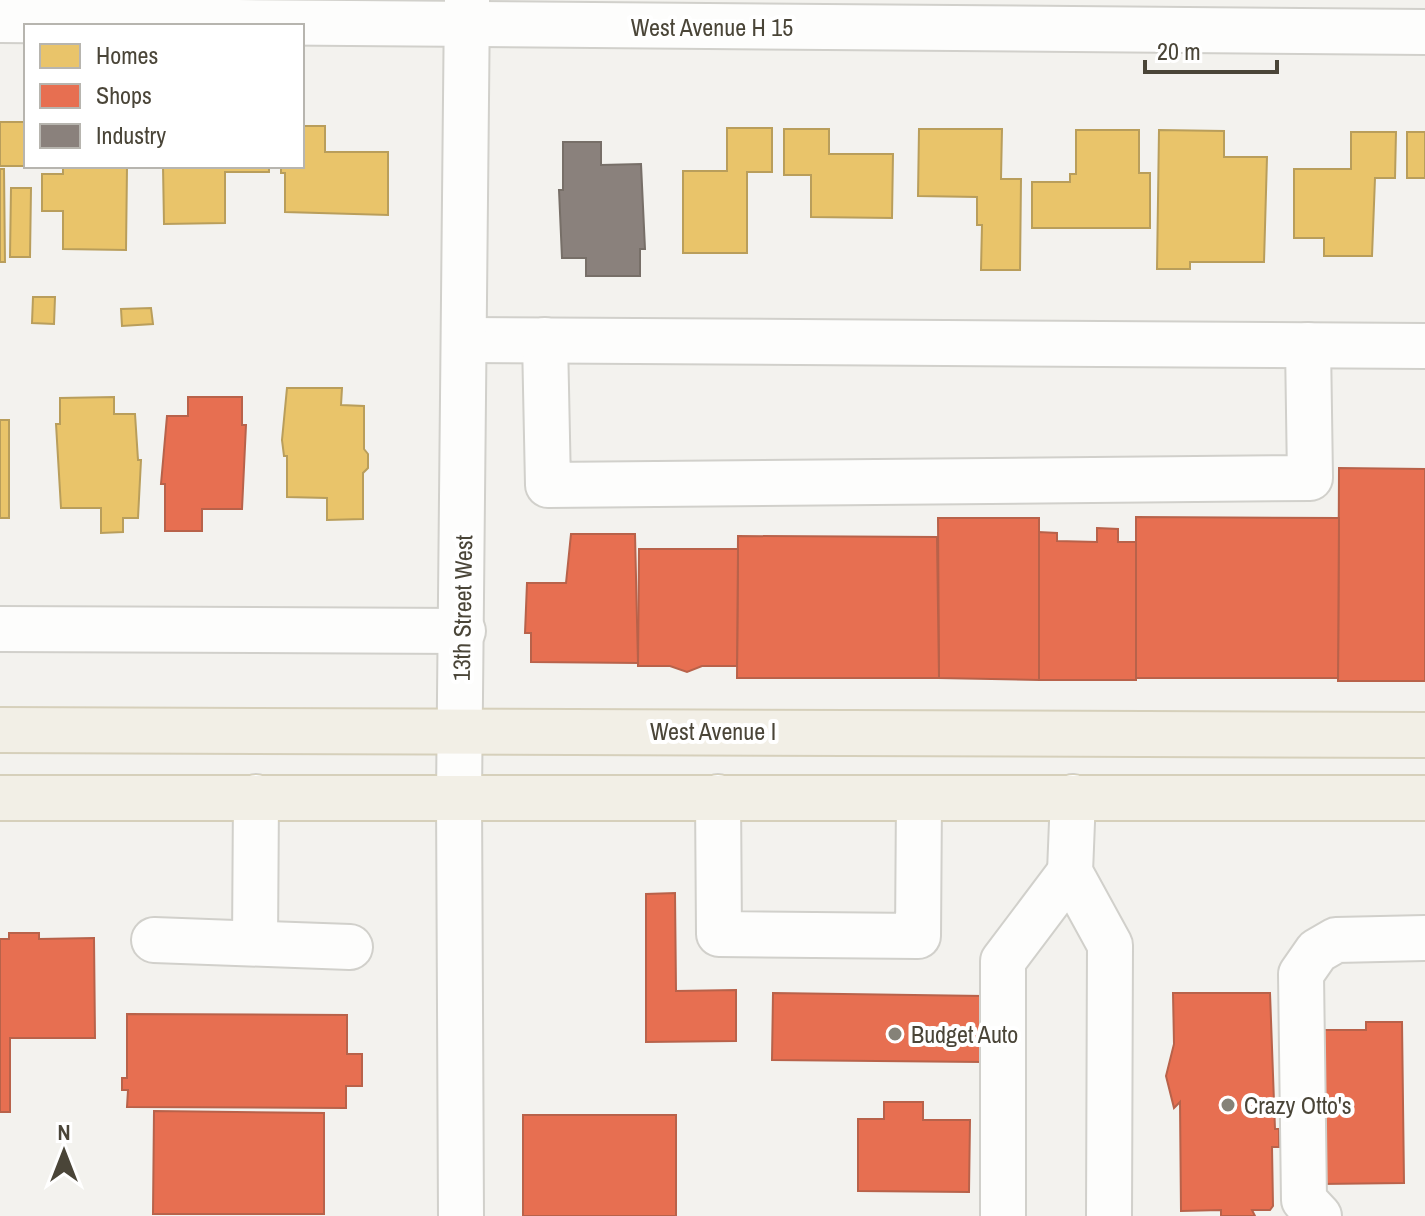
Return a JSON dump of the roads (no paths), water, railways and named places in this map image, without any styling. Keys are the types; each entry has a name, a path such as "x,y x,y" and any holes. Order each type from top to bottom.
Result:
{"main road":[{"name":"West Avenue I","path":"0,730 1412,735"},
{"path":"1073,797 1140,774 1322,774 1412,735"},
{"path":"0,798 1425,798"}],"street":[{"name":"West Avenue H 15","path":"0,20 467,12 1425,32"},
{"name":"13th Street West","path":"461,1216 459,796 467,12"},
{"path":"466,340 1425,346"},
{"path":"545,340 548,485 1310,478 1308,345"},
{"path":"0,629 463,631"},
{"path":"255,942 256,797"},
{"path":"718,797 719,934 918,936 919,798"},
{"path":"1073,797 1070,872 1110,945 1109,1216"},
{"path":"1003,1216 1003,961 1070,872"},
{"path":"1319,1216 1304,1200 1301,974 1317,951 1336,940 1425,938"},
{"path":"154,940 350,947"}],"place":[{"name":"Budget Auto","path":"895,1034"},
{"name":"Crazy Otto's","path":"1228,1105"}]}
